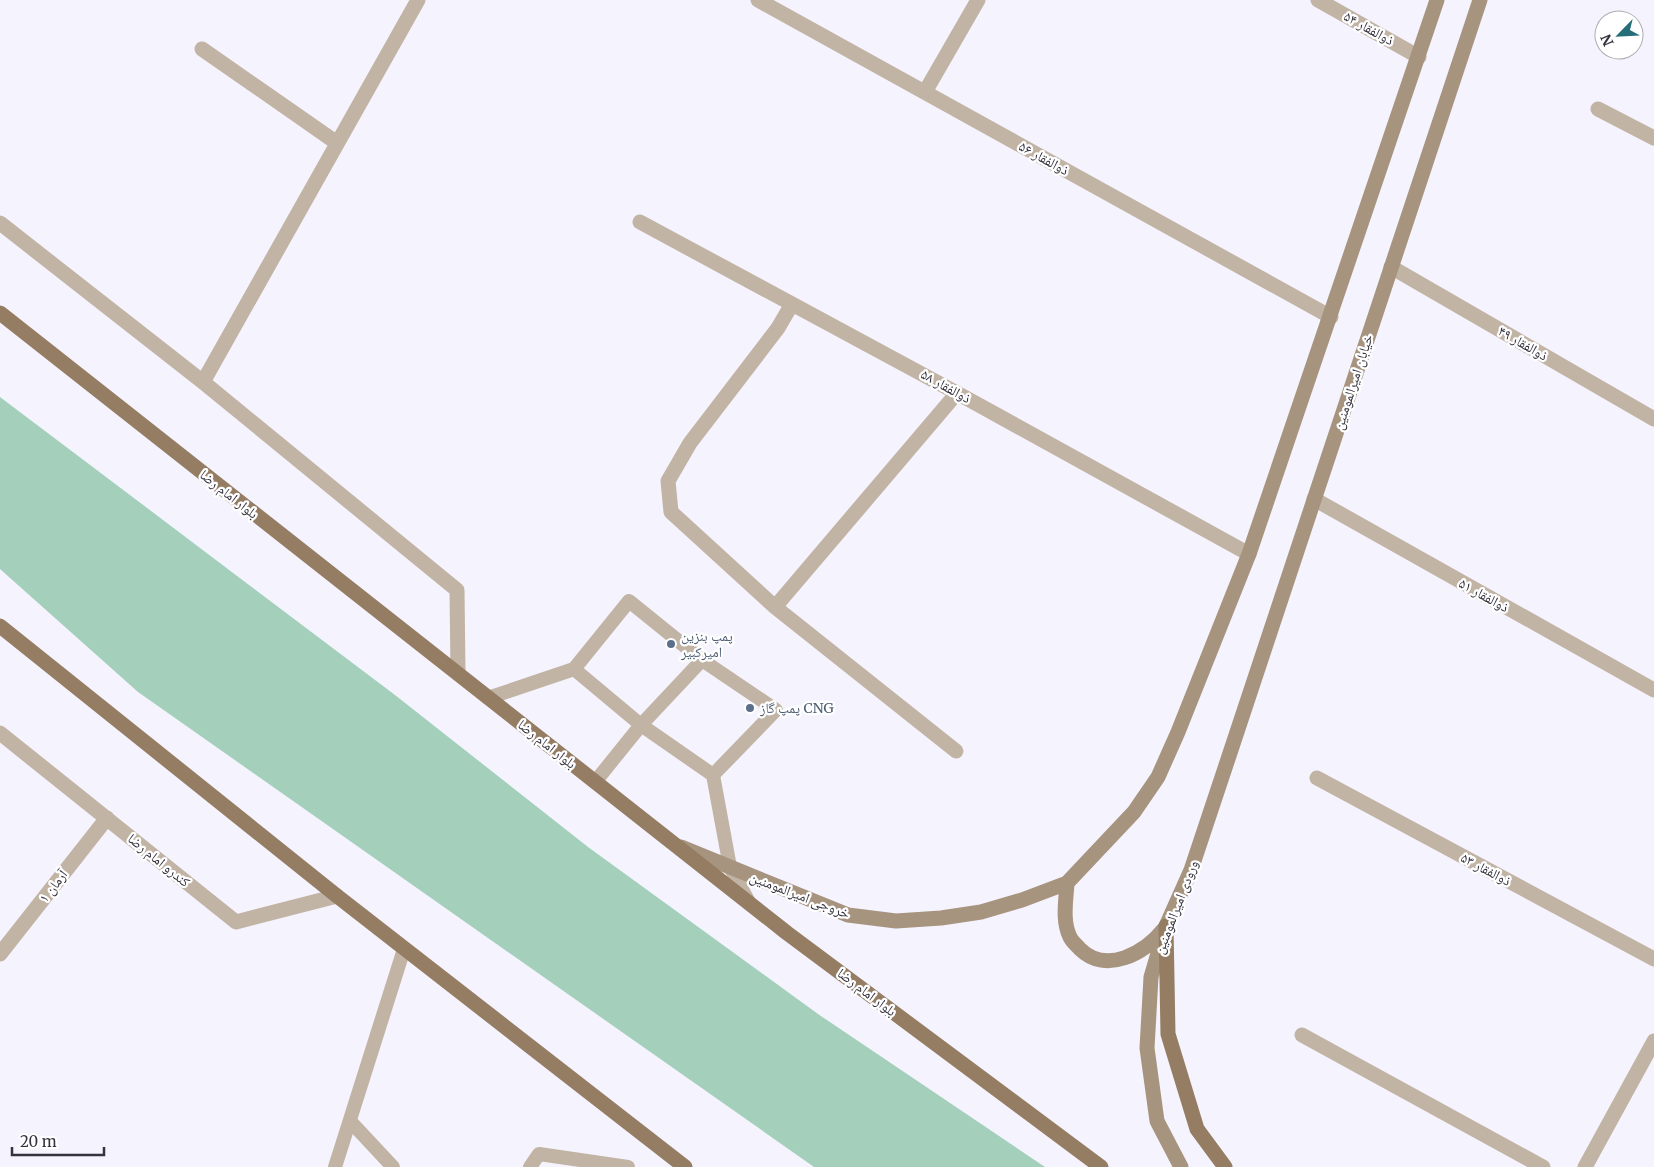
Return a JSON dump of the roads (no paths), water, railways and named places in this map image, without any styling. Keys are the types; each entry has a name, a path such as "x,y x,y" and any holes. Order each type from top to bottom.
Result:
{"main road":[{"path":"1249,554 1437,0"},
{"name":"خیابان امیرالمومنین","path":"1226,765 1480,0"},
{"name":"بلوار امام رضا","path":"0,313 749,903 1101,1167"},
{"name":"خروجی امیرالمومنین","path":"673,844 848,915 896,921 942,918 981,912 1022,900 1067,883 1134,812 1158,777 1178,732 1249,554"},
{"path":"0,626 404,949 684,1167"},
{"name":"ورودی امیرالمومنین","path":"1181,1167 1157,1121 1147,1048 1151,977 1166,926 1190,870 1226,765"},
{"path":"1067,883 1065,924 1070,939 1088,957 1108,961 1127,957 1142,950 1156,939 1166,926"},
{"path":"1166,926 1168,1034 1197,1129 1225,1167"}],"street":[{"path":"203,382 418,0"},
{"name":"ذوالفقار ۵۶","path":"758,0 1331,317"},
{"path":"925,92 978,0"},
{"name":"ذوالفقار ۵۴","path":"1318,0 1419,57"},
{"path":"202,49 337,143"},
{"path":"1598,110 1654,138"},
{"name":"ذوالفقار ۵۸","path":"640,222 958,393 1249,554"},
{"path":"0,223 203,382 457,590 458,673"},
{"name":"ذوالفقار ۴۹","path":"1391,267 1654,419"},
{"path":"792,304 778,328 690,443 668,481 672,512 775,607 956,751"},
{"path":"775,607 958,393"},
{"name":"ذوالفقار ۵۱","path":"1314,499 1654,690"},
{"name":"کندرو امام رضا","path":"0,733 236,922 337,896"},
{"name":"ذوالفقار ۵۳","path":"1318,778 1654,960"},
{"name":"آرمان ۱","path":"0,954 107,818"},
{"path":"1302,1035 1543,1167"},
{"path":"1585,1167 1654,1041"}],"lane":[{"path":"488,698 574,669 629,601 702,660 776,710 713,775"},
{"path":"595,782 641,725 702,660"},
{"path":"574,669 641,725 713,775 730,867 749,903"},
{"path":"335,1167 404,949"},
{"path":"350,1121 392,1167"},
{"path":"530,1167 539,1154 572,1163 628,1167"}],"place":[{"name":"پمپ بنزین امیرکبیر","path":"671,644"},
{"name":"پمپ گاز CNG","path":"750,708"}]}
